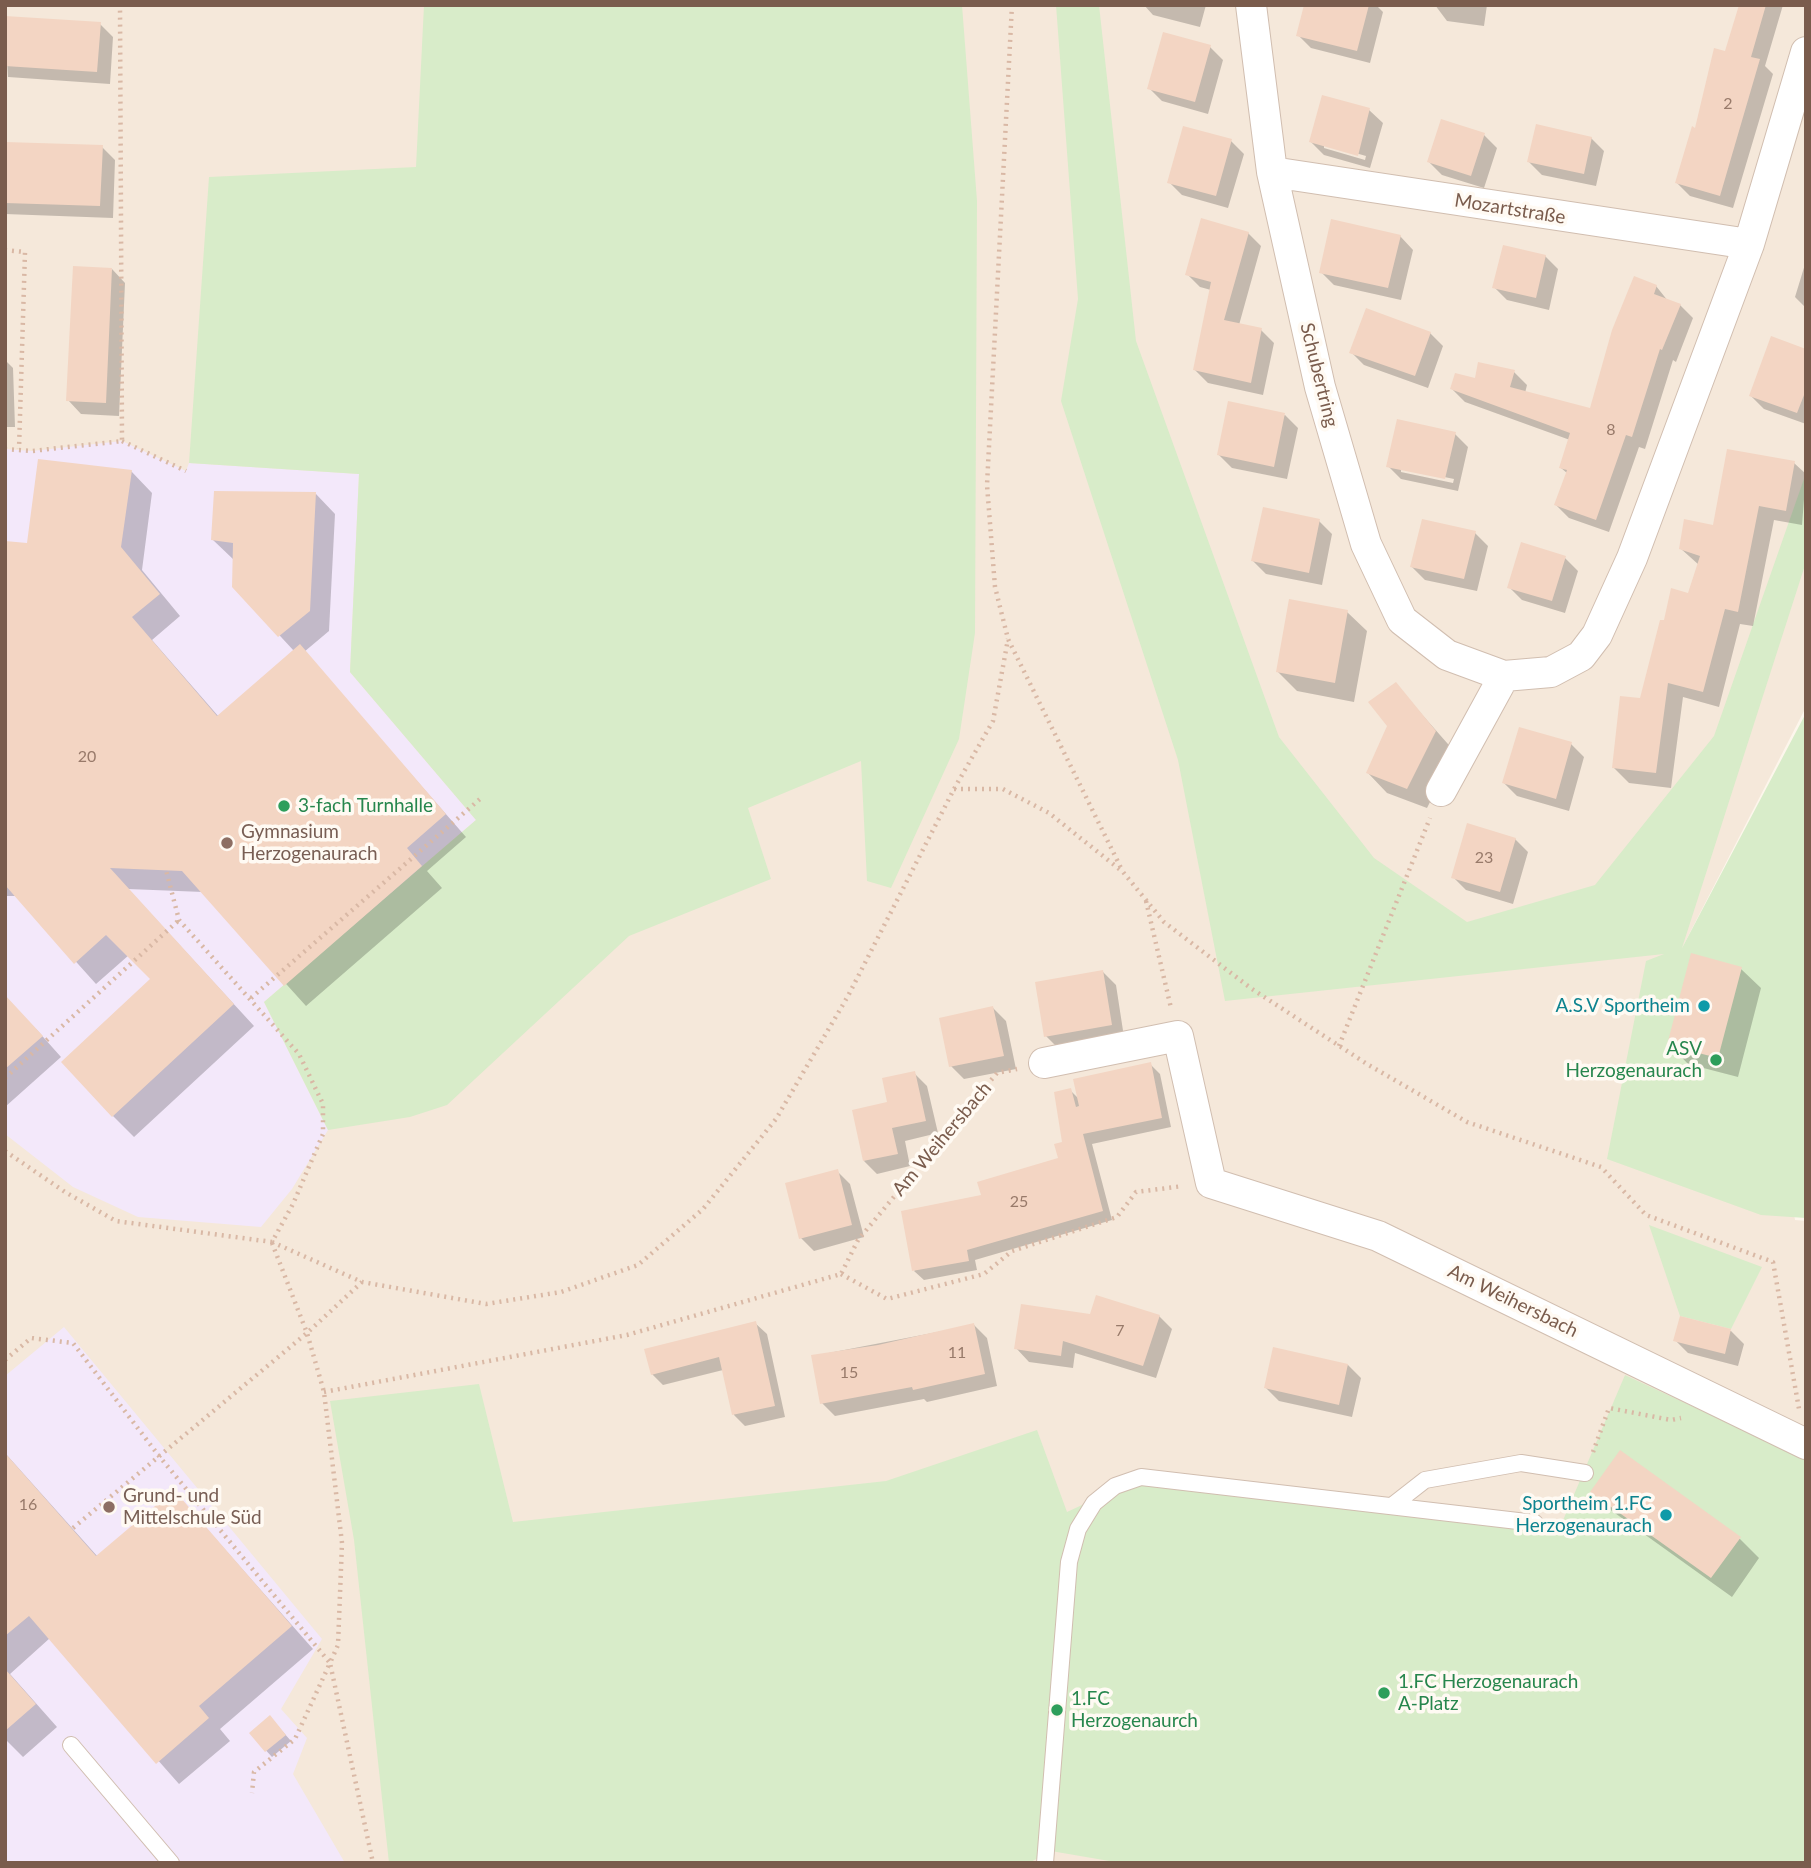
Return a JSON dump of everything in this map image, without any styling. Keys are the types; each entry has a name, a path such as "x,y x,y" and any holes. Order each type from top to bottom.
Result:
{"street":[{"name":"Schubertring","path":"1251,5 1272,172 1320,387 1366,544 1402,620 1447,655 1504,676 1551,672 1581,656 1597,635 1632,558 1749,244 1806,52"},
{"name":"Mozartstraße","path":"1272,172 1749,244"},
{"path":"1441,791 1504,676"},
{"path":"1044,1063 1178,1036 1211,1183"},
{"name":"Am Weihersbach","path":"1211,1183 1378,1236 1803,1431"}],"lane":[{"path":"1393,1506 1425,1480 1521,1463 1585,1473"},
{"path":"1045,1863 1069,1562 1078,1529 1094,1503 1115,1486 1141,1477 1535,1522"},
{"path":"71,1745 171,1863"}],"path":[{"path":"121,5 122,441"},
{"path":"1012,5 987,485 995,587 1008,639 1123,872"},
{"path":"5,250 25,252 19,449"},
{"path":"5,449 32,451 122,441 186,471"},
{"path":"5,1151 65,1192 116,1221 272,1242 362,1282 486,1304 561,1292 638,1265 703,1209 776,1119 848,996 954,789 993,721 1008,639"},
{"path":"954,789 1003,789 1049,813 1123,872 1164,922 1241,980 1339,1046 1467,1122 1601,1167 1646,1215 1773,1262 1803,1431"},
{"path":"1339,1046 1441,791"},
{"path":"251,998 480,799"},
{"path":"166,870 179,920 299,1054 323,1104 324,1134 293,1204 272,1242 307,1333 324,1392 342,1543 338,1645 295,1739 254,1772 252,1793"},
{"path":"1145,899 1178,1036"},
{"path":"5,1078 179,920"},
{"name":"Am Weihersbach","path":"841,1274 858,1240 998,1073 1044,1063"},
{"path":"324,1392 627,1335 841,1274 887,1298 899,1296 984,1274 1012,1251 1116,1217 1136,1192 1211,1183"},
{"path":"73,1528 307,1333 362,1282"},
{"path":"5,1360 31,1338 73,1343 159,1456 330,1662 373,1863"},
{"path":"1585,1473 1609,1408 1634,1412"}],"shaded area":[{"path":"5,5 1806,5 1806,707 1681,950 1788,1165 1795,1220 1806,1221 1806,1863 5,1863"},
{"name":"Gymnasium Herzogenaurach","path":"122,441 186,471 189,463 359,474 350,672 476,820 264,1002 328,1130 292,1189 261,1227 138,1217 73,1187 5,1134 5,449 32,451"},
{"name":"Grund- und Mittelschule Süd","path":"64,1327 322,1639 281,1709 307,1738 293,1774 345,1863 5,1863 5,1376"}],"green space":[{"path":"424,5 962,5 977,201 975,633 959,739 891,888 867,881 861,761 748,808 771,879 629,936 447,1105 410,1117 328,1130 264,1002 476,820 350,672 359,474 189,463 209,177 416,167"},
{"path":"1056,5 1099,5 1136,341 1279,737 1374,858 1467,922 1595,885 1714,736 1806,473 1806,562 1682,948 1806,713 1806,1218 1761,1215 1607,1159 1646,961 1664,954 1225,1001 1178,760 1061,401 1078,299"},
{"path":"1649,1225 1762,1267 1731,1329 1680,1316"},
{"name":"1.FC Herzogenaurch","path":"1625,1375 1799,1456 1806,1445 1806,1863 1121,1863 1051,1851 1029,1863 389,1863 354,1540 330,1401 479,1384 513,1522 886,1481 1037,1430 1067,1512 1129,1483 1561,1525"}],"building":[{"path":"1304,5 1369,5 1357,51 1296,36"},
{"path":"1739,5 1766,5 1751,57 1760,59 1720,196 1675,183 1692,126 1695,128 1714,48 1725,51"},
{"path":"5,16 101,22 97,72 5,66"},
{"path":"1163,32 1211,45 1195,102 1147,89"},
{"path":"1322,95 1370,108 1358,156 1309,142"},
{"path":"1441,119 1485,133 1471,176 1427,162"},
{"path":"1536,124 1592,137 1584,174 1527,162"},
{"path":"1183,126 1232,139 1216,196 1167,183"},
{"path":"5,142 103,145 100,206 5,203"},
{"path":"1201,218 1249,232 1224,320 1262,328 1251,383 1193,370 1211,282 1185,275"},
{"path":"1331,219 1401,235 1388,288 1319,273"},
{"path":"1503,245 1546,255 1536,298 1492,288"},
{"path":"73,266 112,268 106,403 66,401"},
{"path":"1634,276 1657,285 1654,294 1681,304 1662,350 1660,349 1632,437 1626,435 1596,520 1554,505 1567,470 1559,468 1570,433 1450,389 1455,373 1475,378 1478,362 1515,370 1510,387 1590,408 1612,330"},
{"path":"1366,308 1431,332 1415,376 1349,353"},
{"path":"1771,336 1806,349 1806,390 1797,413 1749,396"},
{"path":"1228,401 1285,413 1274,467 1217,455"},
{"path":"1397,419 1456,432 1445,479 1386,467"},
{"path":"1727,449 1795,461 1786,511 1759,506 1738,612 1725,609 1703,692 1668,683 1656,773 1612,768 1620,696 1640,698 1671,588 1688,593 1700,556 1679,549 1684,519 1713,525"},
{"path":"38,459 132,470 121,547 160,594 132,617 217,716 300,644 446,814 407,848 422,866 284,986 182,871 110,868 234,1004 112,1117 61,1062 150,979 106,935 74,964 5,885 5,541 27,543"},
{"path":"214,491 316,492 310,611 278,637 232,587 233,543 211,540"},
{"path":"1263,507 1320,519 1309,573 1251,561"},
{"path":"1422,519 1476,531 1464,579 1410,567"},
{"path":"1521,542 1566,556 1552,601 1507,588"},
{"path":"1289,599 1348,610 1335,683 1276,672"},
{"path":"1396,682 1436,731 1407,789 1366,773 1387,726 1368,702"},
{"path":"1519,727 1572,742 1556,799 1502,783"},
{"path":"1467,823 1516,838 1500,892 1451,878"},
{"name":"A.S.V Sportheim","path":"1691,953 1742,967 1718,1058 1667,1045"},
{"path":"1103,970 1112,1025 1044,1037 1035,982"},
{"path":"5,995 43,1036 5,1069"},
{"path":"993,1006 1004,1056 949,1067 939,1018"},
{"path":"1151,1062 1162,1118 1083,1134 1103,1211 967,1250 969,1261 912,1271 901,1211 981,1195 977,1182 1058,1158 1054,1144 1062,1142 1054,1092 1071,1088 1076,1107 1079,1106 1073,1079"},
{"path":"915,1071 926,1121 892,1128 898,1154 863,1161 852,1110 887,1102 882,1078"},
{"path":"838,1169 852,1225 799,1239 785,1183"},
{"path":"1096,1295 1160,1315 1143,1366 1063,1341 1061,1356 1014,1349 1021,1304 1090,1314"},
{"path":"1680,1316 1731,1329 1725,1354 1673,1341"},
{"path":"756,1321 775,1406 732,1415 719,1357 651,1375 644,1349"},
{"path":"974,1323 985,1374 913,1390 912,1387 820,1404 811,1355 878,1345"},
{"path":"1273,1347 1348,1364 1339,1405 1264,1388"},
{"name":"Sportheim 1.FC Herzogenaurach","path":"1620,1450 1741,1537 1711,1578 1590,1492"},
{"path":"5,1453 96,1556 174,1490 292,1626 199,1706 209,1718 156,1764 29,1616 5,1636"},
{"path":"5,1669 36,1704 5,1731"},
{"path":"270,1715 286,1735 265,1752 249,1733"}],"place":[{"name":"3-fach Turnhalle","path":"284,806"},
{"name":"Gymnasium Herzogenaurach","path":"227,843"},
{"name":"A.S.V Sportheim","path":"1704,1006"},
{"name":"ASV Herzogenaurach","path":"1716,1060"},
{"name":"Grund- und Mittelschule Süd","path":"109,1507"},
{"name":"Sportheim 1.FC Herzogenaurach","path":"1666,1515"},
{"name":"1.FC Herzogenaurach A-Platz","path":"1384,1693"},
{"name":"1.FC Herzogenaurch","path":"1057,1710"}]}
